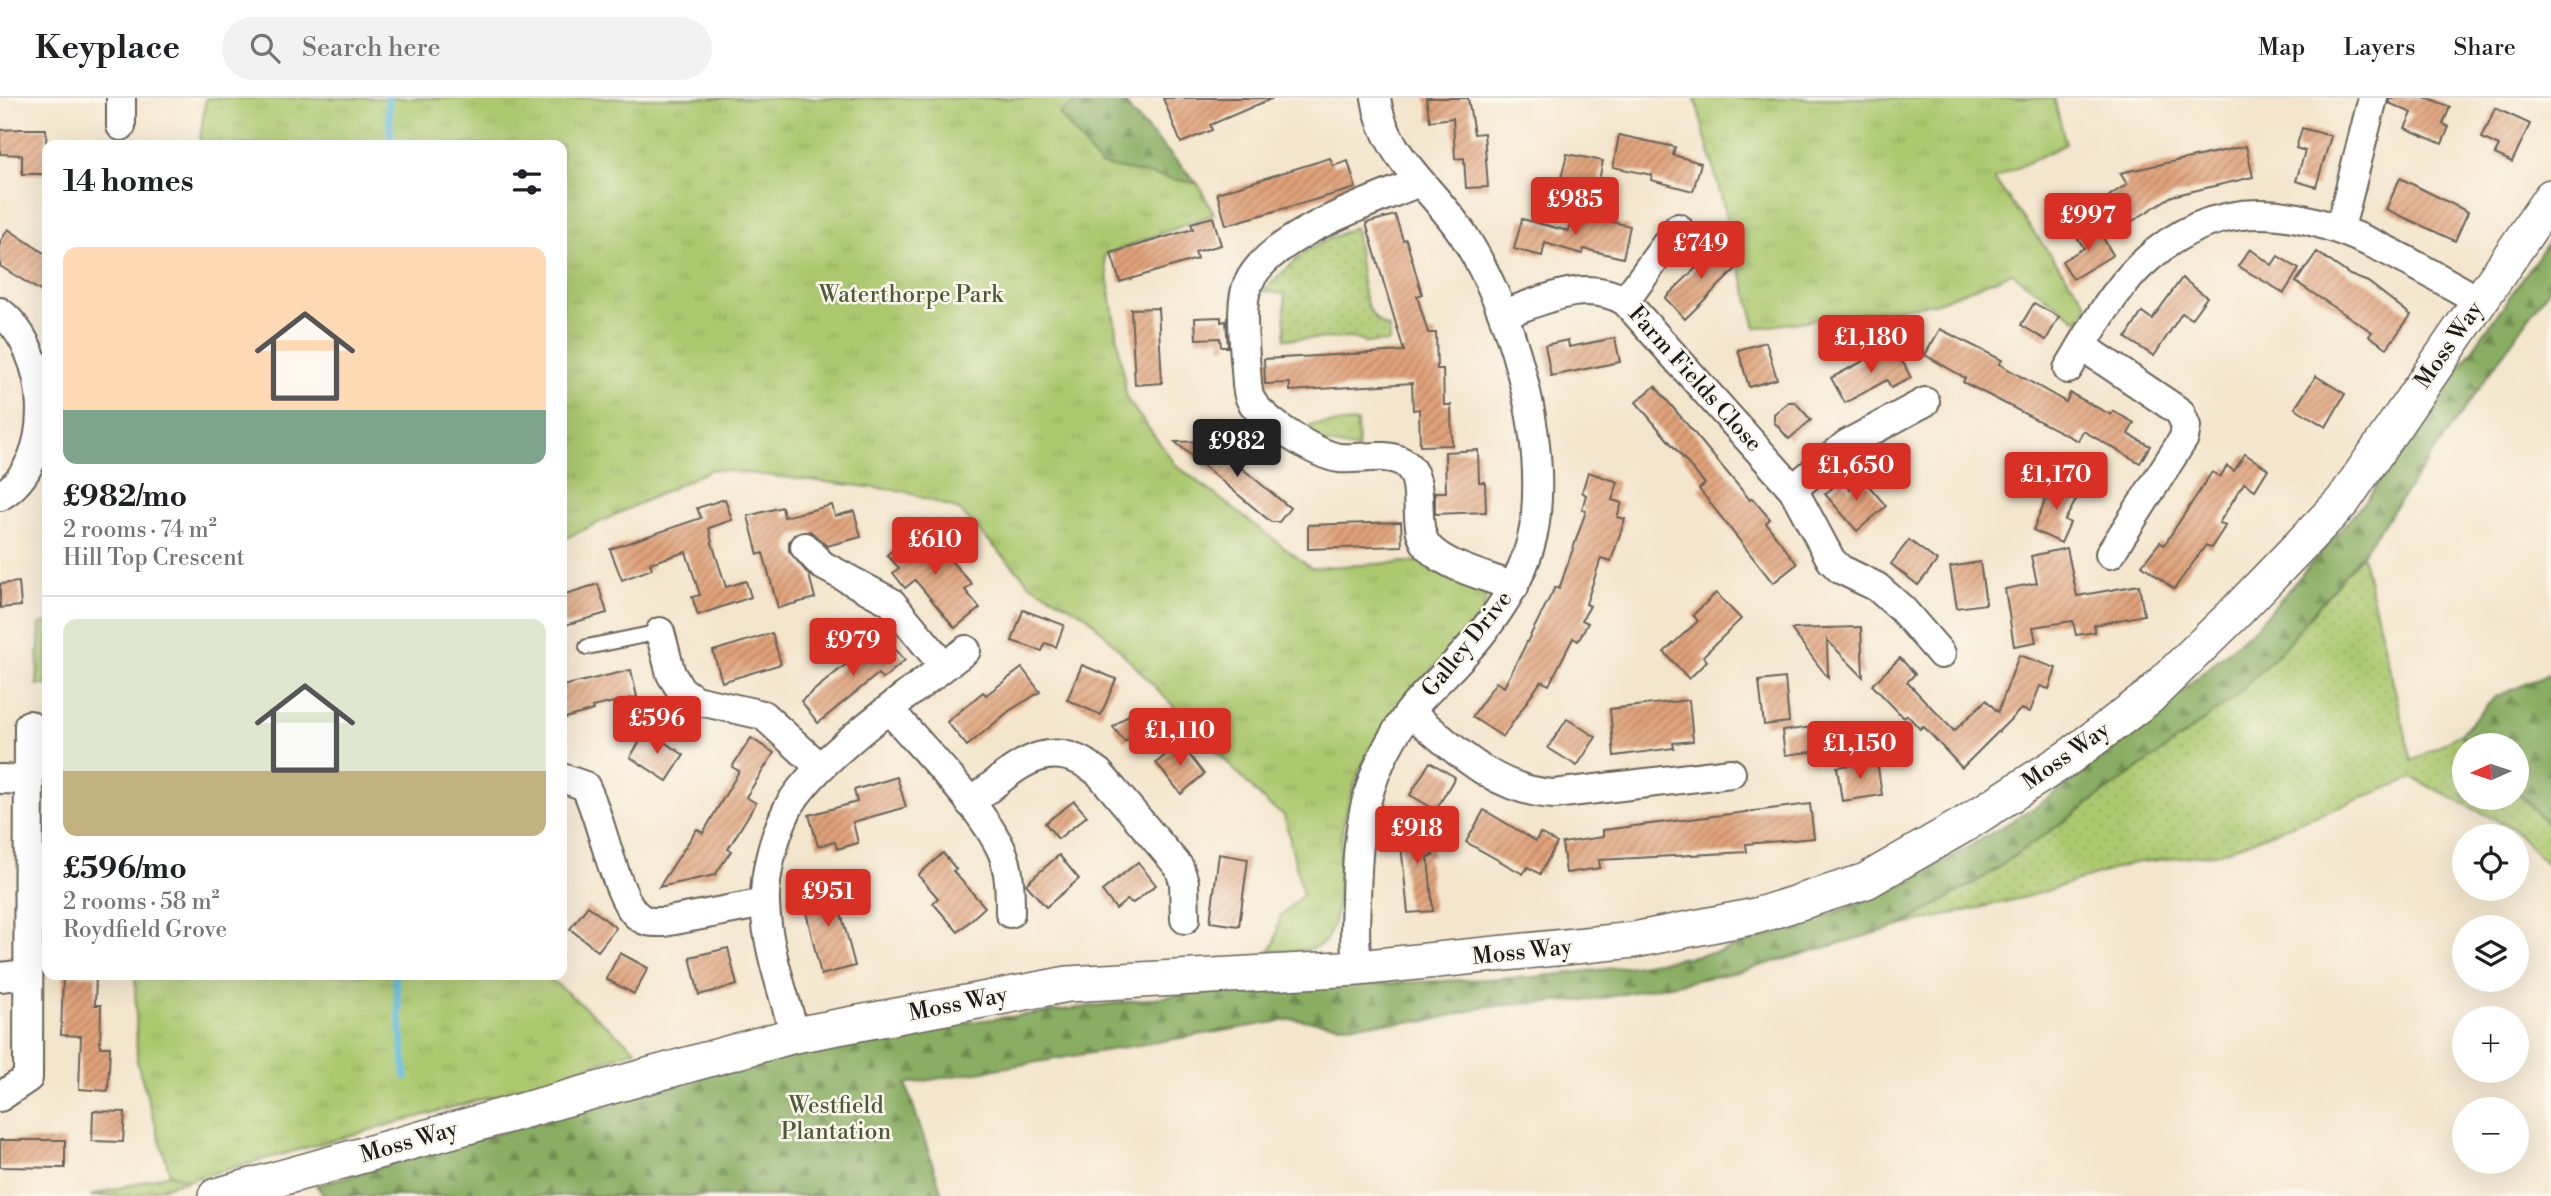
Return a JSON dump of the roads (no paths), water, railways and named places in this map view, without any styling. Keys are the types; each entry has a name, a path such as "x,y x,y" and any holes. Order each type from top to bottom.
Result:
{"street":[{"path":"121,98 121,126"},
{"name":"Galley Drive","path":"1358,968 1355,950 1356,853 1365,797 1382,753 1410,712 1464,654 1514,587 1528,551 1536,513 1526,398 1504,314 1465,237 1393,148 1381,127 1376,98"},
{"path":"2340,228 2373,98"},
{"path":"1419,182 1288,240 1257,270 1245,295 1247,385 1250,399 1257,408 1307,446 1326,456 1394,458 1406,463 1415,477 1420,534 1430,550 1449,563 1514,587"},
{"name":"Moss Way","path":"216,1196 795,1035 1068,984 1358,968 1634,940 1756,916 1866,881 1965,824 2069,757 2149,697 2233,615 2343,501 2551,197"},
{"path":"2110,554 2184,438 2186,426 2180,412 2075,358 2140,266 2186,233 2209,222 2238,216 2272,214 2340,228 2480,301"},
{"name":"Farm Fields Close","path":"1625,301 1678,228"},
{"name":"Farm Fields Close","path":"1504,314 1589,289 1609,292 1625,301 1793,489 1831,560 1840,569 1877,587 1902,610 1941,654"},
{"path":"0,312 22,337 32,359 41,390 42,417 19,481 0,496"},
{"path":"1793,489 1825,459 1847,444 1925,402"},
{"path":"795,1035 774,958 765,903 771,856 788,809 820,767 955,658 891,602 822,565 805,547"},
{"path":"660,632 671,674 681,690 695,701 763,715 820,767"},
{"path":"890,710 970,803 1002,851 1010,893 1010,913"},
{"path":"1410,712 1456,751 1493,776 1535,793 1554,794 1731,773"},
{"path":"0,1097 28,1078 29,725"},
{"path":"970,803 1038,755 1054,753 1085,762 1099,773 1179,867 1184,882 1185,919"},
{"path":"0,779 28,780"},
{"path":"567,780 585,786 595,804 628,903 636,916 648,922 664,922 765,903"},
{"path":"0,976 28,974"}],"lane":[{"path":"587,647 660,632"}],"waterway":[{"path":"388,98 391,140"},
{"path":"396,980 406,1077"}],"park label":[{"name":"Waterthorpe Park","path":"911,295"},
{"name":"Westfield Plantation","path":"836,1119"}]}
